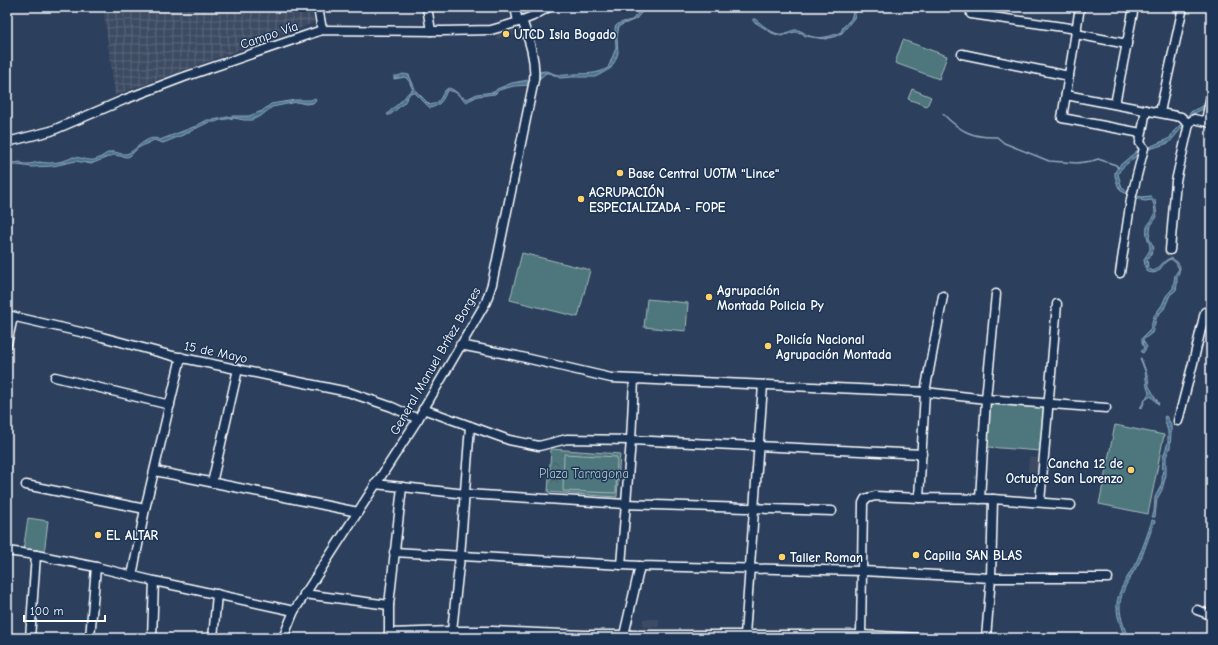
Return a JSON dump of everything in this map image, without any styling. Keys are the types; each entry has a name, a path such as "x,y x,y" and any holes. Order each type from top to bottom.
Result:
{"street":[{"path":"318,7 322,30"},
{"path":"427,7 431,31"},
{"name":"General Manuel Brítez Borges","path":"282,638 294,611 304,594 418,419 486,302 492,284 532,92 535,66 530,43 520,21 516,7"},
{"name":"Campo Vía","path":"7,142 51,131 126,99 322,30 491,30 520,21 549,7"},
{"path":"1080,7 1062,118 1141,133"},
{"path":"1115,104 1134,7"},
{"path":"1160,112 1183,7"},
{"path":"971,14 1077,32 1127,44"},
{"path":"962,54 1069,76"},
{"path":"1066,95 1160,112 1187,121 1193,120 1208,122 1211,95"},
{"path":"1120,273 1132,196 1143,150 1140,143 1146,110"},
{"path":"1170,250 1176,181 1187,121"},
{"path":"980,499 986,399 996,294"},
{"path":"919,498 926,392 943,296"},
{"path":"1040,502 1057,304"},
{"path":"1178,421 1205,312 1211,314"},
{"path":"7,344 10,316"},
{"name":"15 de Mayo","path":"10,316 102,337 150,351 348,392 392,406 418,419"},
{"path":"460,345 517,356 611,378 926,392 986,399 1106,408"},
{"path":"132,576 145,510 181,357"},
{"path":"212,483 238,369"},
{"path":"56,377 170,405"},
{"path":"621,565 631,440 634,380"},
{"path":"745,635 763,385"},
{"path":"423,409 509,440 539,446 567,439 631,440 922,454"},
{"path":"452,631 466,494 470,426"},
{"path":"155,471 358,512"},
{"path":"375,484 466,494 625,504 832,511"},
{"path":"26,485 145,510"},
{"path":"402,487 389,605 389,636 452,631 492,631 584,636 860,635 922,638"},
{"path":"860,635 863,571 863,503 865,499 875,496 993,499 1071,505"},
{"path":"986,638 991,578 993,499"},
{"path":"7,551 96,567 294,611"},
{"path":"394,552 640,566 863,571 991,578 1108,578"},
{"path":"30,638 36,555"},
{"path":"624,635 640,566"},
{"path":"90,638 96,567"},
{"path":"152,638 154,581"},
{"path":"213,638 217,594"},
{"path":"304,594 389,605"},
{"path":"1197,610 1211,615"}],"shaded area":[{"path":"103,7 311,7 314,23 115,95"},
{"path":"643,7 646,7 636,19 619,26 617,37 618,53 611,68 595,77 560,78 550,73 546,73 539,79 540,76 538,73 544,71 563,75 588,74 608,68 616,48 615,27 618,24 632,20"},
{"path":"680,7 696,8 714,7 697,11"},
{"path":"856,7 860,7 854,18 842,33 825,39 812,37 824,37 841,32 843,27 851,19 853,12 857,8"},
{"path":"974,7 1012,9 1012,11 1003,12 974,9"},
{"path":"753,19 776,33 783,34 796,30 801,31 811,37 795,32 781,36 772,33 753,21"},
{"name":"UTCD Isla Bogado","path":"515,29 516,35 497,39 496,32"},
{"path":"403,74 409,75 416,91 430,105 437,102 448,88 453,90 462,97 467,99 477,94 494,92 497,89 512,83 528,80 529,85 514,86 499,90 495,94 478,96 466,102 455,92 447,90 441,102 430,108 414,92 410,93 404,103 390,115 387,115 408,93 413,90 409,81 405,77 394,79 394,76"},
{"path":"315,98 316,100 313,103 306,104 297,102 272,107 262,115 252,120 234,118 209,122 163,143 154,140 138,148 127,157 113,155 91,164 76,161 53,166 32,167 7,165 7,162 20,162 27,164 39,162 54,163 73,157 94,160 110,152 126,154 152,138 160,140 196,126 207,120 233,116 249,116 262,111 271,104 295,100 311,100"},
{"path":"1207,104 1207,107 1195,113 1188,120 1186,117 1192,111"},
{"path":"1184,121 1186,123 1169,143 1146,150 1147,148 1170,138 1173,132"},
{"path":"1140,149 1139,153 1120,170 1118,174 1122,188 1131,193 1130,195 1121,191 1118,186 1115,172 1119,166"},
{"path":"1134,195 1141,197 1151,196 1155,200 1157,217 1151,225 1149,238 1154,248 1147,259 1148,268 1153,271 1171,258 1180,266 1176,290 1170,295 1164,309 1157,316 1152,333 1144,339 1143,341 1147,347 1143,353 1141,352 1144,348 1142,338 1150,330 1154,316 1162,305 1166,296 1173,288 1175,275 1179,269 1176,263 1171,259 1155,273 1146,271 1144,260 1150,249 1147,227 1155,212 1152,200 1145,201 1133,198"},
{"path":"1140,358 1148,377 1149,386 1159,404 1151,396 1145,400 1142,408 1140,408 1149,393 1145,371"},
{"path":"1166,416 1171,424 1170,448 1166,457 1166,475 1162,490 1157,499 1155,517 1152,517 1154,512 1155,497 1162,482 1163,458 1168,442 1168,432 1164,417"},
{"path":"1029,457 1039,458 1038,473 1028,472"},
{"path":"1152,520 1155,521 1141,559 1124,589 1120,602 1121,615 1128,638 1125,638 1118,616 1117,602 1124,582 1135,564 1146,539"},
{"path":"643,619 659,619 659,627 643,627"}],"green space":[{"path":"903,40 947,56 939,79 895,63"},
{"path":"912,89 931,97 927,106 908,99"},
{"path":"522,253 590,270 578,317 510,300"},
{"path":"647,299 688,303 686,331 644,327"},
{"path":"990,404 1045,408 1041,451 987,447"},
{"name":"Cancha 12 de Octubre San Lorenzo","path":"1115,425 1164,435 1148,514 1099,504"},
{"name":"Plaza Tarragona","path":"551,449 620,454 617,497 548,492"},
{"name":"Plaza Tarragona","path":"564,454 617,457 616,493 563,491"},
{"path":"28,518 48,521 44,554 23,551"}],"waterway":[{"path":"1173,12 1177,13"},
{"path":"943,114 955,125 973,135 997,137 1004,143 1049,161 1077,163 1098,159 1116,165 1118,168"}],"place":[{"name":"UTCD Isla Bogado","path":"506,34"},
{"name":"Base Central UOTM \"Lince\"","path":"620,173"},
{"name":"AGRUPACIÓN ESPECIALIZADA - FOPE","path":"581,199"},
{"name":"Agrupación Montada Policia Py","path":"709,297"},
{"name":"Policía Nacional Agrupación Montada","path":"768,346"},
{"name":"Cancha 12 de Octubre San Lorenzo","path":"1131,470"},
{"name":"EL ALTAR","path":"98,535"},
{"name":"Capilla SAN BLAS","path":"916,555"},
{"name":"Taller Roman","path":"782,557"}]}
